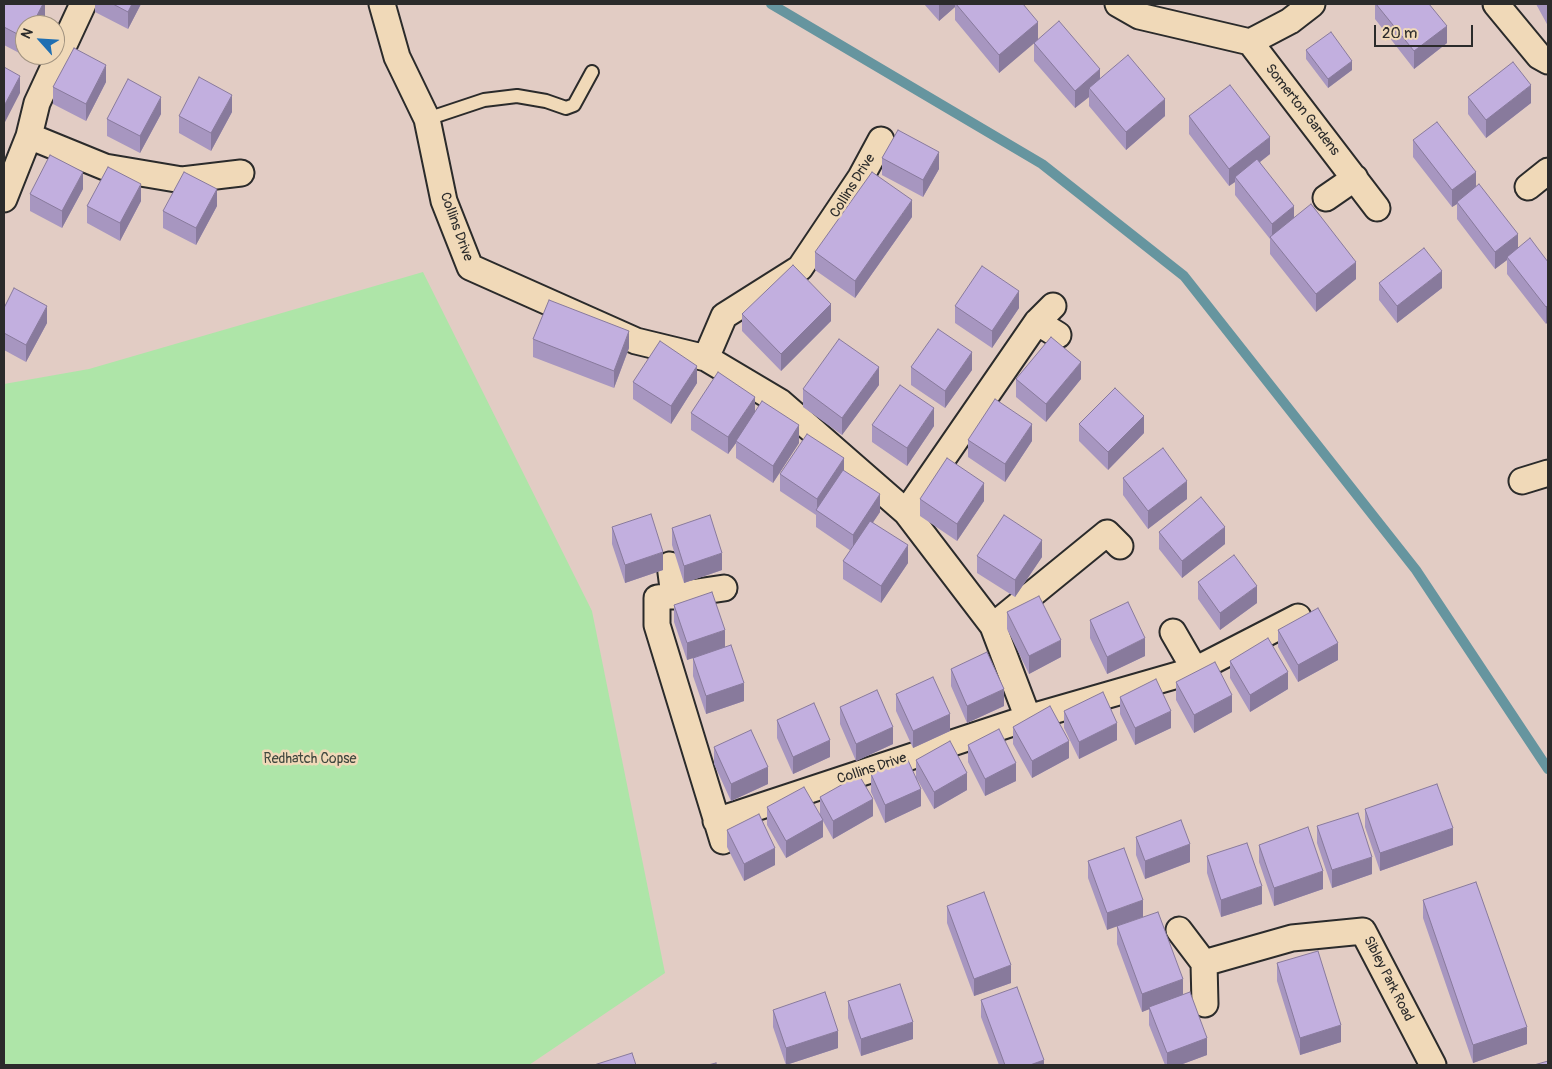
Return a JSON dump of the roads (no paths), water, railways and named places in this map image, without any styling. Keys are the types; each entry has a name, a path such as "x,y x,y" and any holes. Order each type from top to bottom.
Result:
{"street":[{"path":"4,199 29,136 37,103 82,4"},
{"name":"Collins Drive","path":"382,4 397,57 427,119 444,201 470,267 636,340 706,358 780,402 906,512 993,626 1028,718"},
{"path":"1118,4 1139,16 1250,42 1290,21 1312,4"},
{"path":"1496,4 1539,56 1548,61"},
{"name":"Somerton Gardens","path":"1250,42 1377,208"},
{"path":"29,136 105,166 182,180 241,173"},
{"name":"Collins Drive","path":"706,358 724,316 800,268 861,177 881,140"},
{"path":"1528,187 1548,171"},
{"path":"1326,198 1355,178"},
{"path":"906,512 1045,314 1058,335"},
{"path":"1522,481 1548,473"},
{"path":"993,626 1107,533 1120,546"},
{"path":"670,565 674,596"},
{"name":"Collins Drive","path":"724,588 657,598 657,625 719,831 1028,718 1195,670 1298,617"},
{"path":"1173,632 1195,670"},
{"path":"1179,930 1204,963 1205,1004"},
{"name":"Sibley Park Road","path":"1204,963 1292,938 1363,931 1433,1065"}],"lane":[{"path":"427,119 476,102 516,96 546,101 566,108 574,105 592,72"}],"waterway":[{"path":"771,4 1042,164 1184,276 1416,570 1548,769"}],"park label":[{"name":"Redhatch Copse","path":"310,759"}]}
